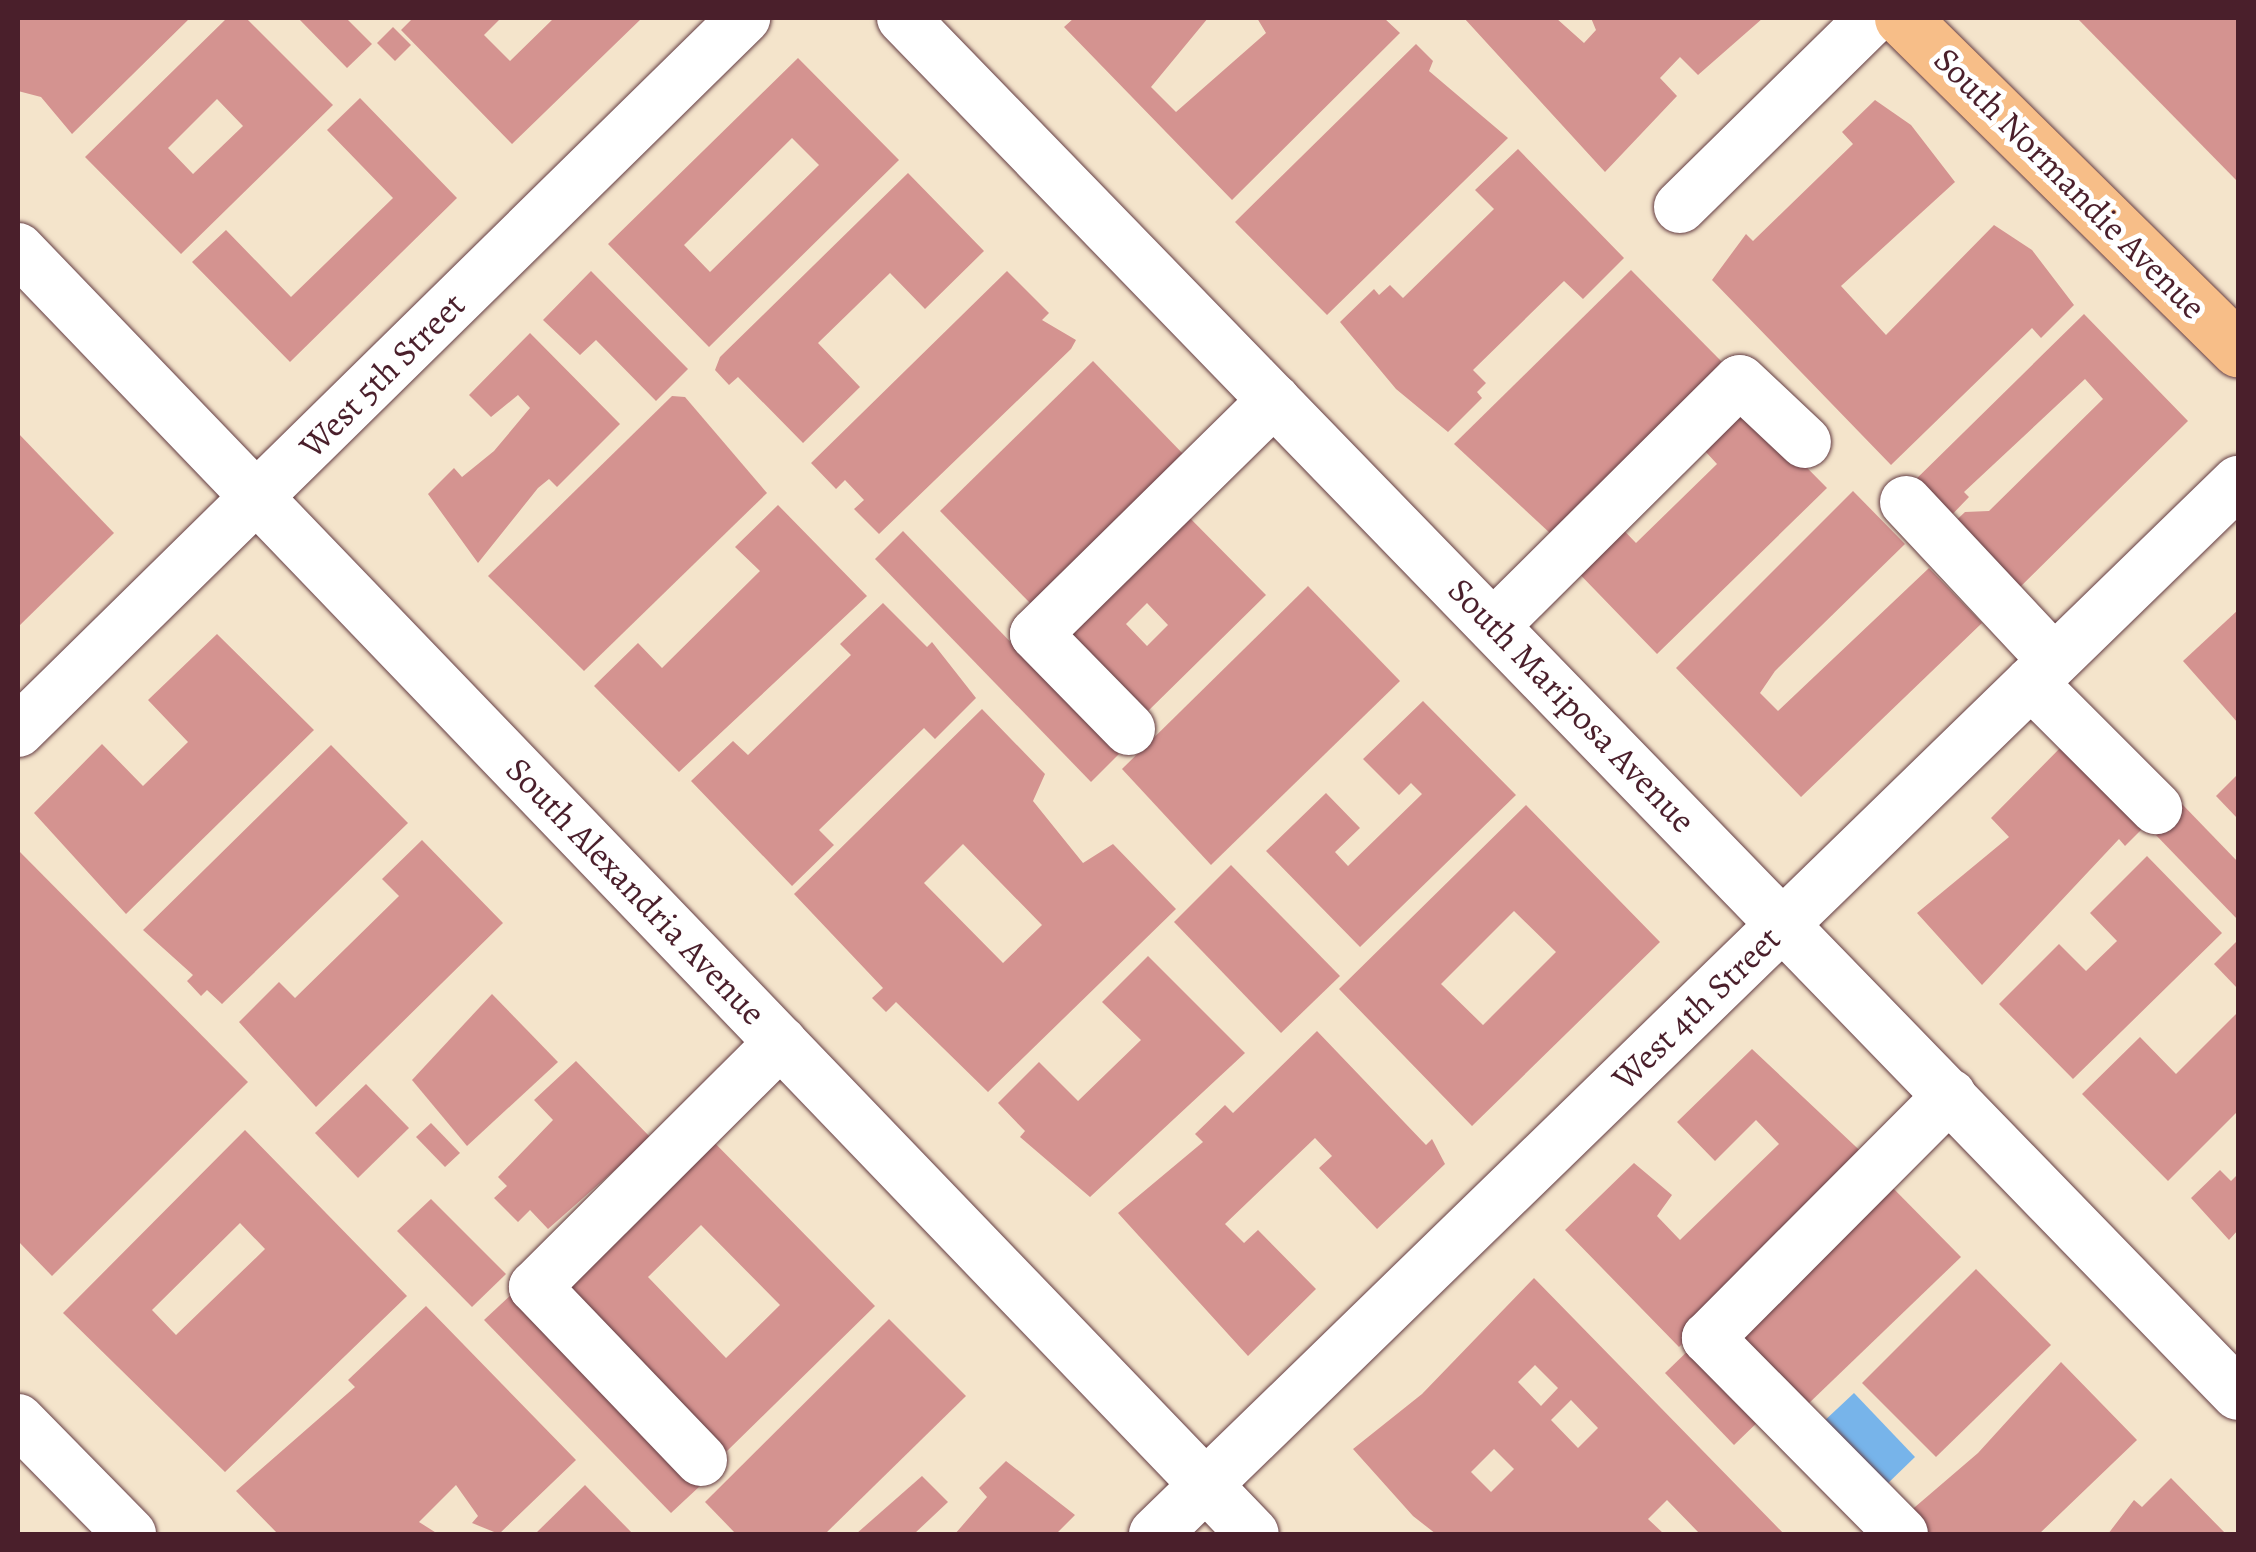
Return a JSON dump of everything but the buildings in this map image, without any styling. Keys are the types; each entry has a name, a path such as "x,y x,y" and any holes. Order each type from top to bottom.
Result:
{"main road":[{"name":"South Normandie Avenue","path":"1902,18 2238,349"}],"street":[{"name":"West 5th Street","path":"18,731 744,18"},
{"name":"South Mariposa Avenue","path":"903,18 2238,1394"},
{"path":"1680,207 1872,18"},
{"name":"South Alexandria Avenue","path":"18,249 1253,1534"},
{"path":"1494,625 1740,381 1806,442"},
{"path":"1129,729 1036,634 1274,400"},
{"name":"West 4th Street","path":"1155,1534 2238,482"},
{"path":"1906,502 2156,808"},
{"path":"701,1460 535,1287 781,1042"},
{"path":"1902,1534 1708,1338 1950,1095"},
{"path":"18,1420 130,1534"}],"water":[{"path":"1854,1393 1915,1457 1884,1487 1821,1424"}]}
